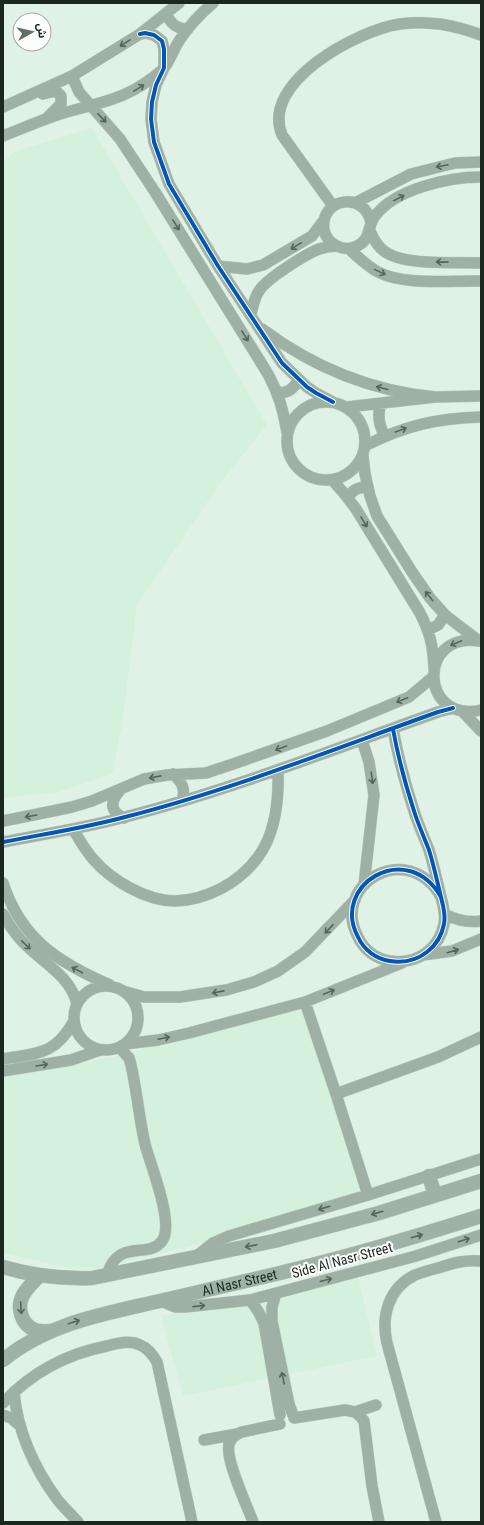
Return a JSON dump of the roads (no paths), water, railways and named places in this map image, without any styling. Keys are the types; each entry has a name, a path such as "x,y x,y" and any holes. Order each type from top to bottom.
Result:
{"main road":[{"path":"430,1176 436,1195"},
{"path":"3,1267 39,1276 66,1279 107,1276 274,1241 379,1213 481,1181"},
{"name":"Al Nasr Street","path":"3,1360 27,1343 51,1331 90,1316 288,1271 361,1252 481,1216"},
{"path":"39,1276 22,1296 20,1312 25,1322 35,1330 43,1332 51,1331"}],"street":[{"path":"3,107 72,76 140,34 178,3"},
{"path":"213,3 188,29 173,50 156,85 152,102 151,119 154,142 169,184 218,266 282,363 298,380 316,393 333,402 347,407 356,414 362,424 365,435 364,474 378,516 387,533 430,598 445,615 480,641"},
{"path":"166,13 174,24 180,28 188,29"},
{"path":"333,206 282,135 280,130 278,118 279,107 284,97 294,84 328,54 380,29 410,23 431,23 462,27 481,35"},
{"path":"3,136 46,119 117,99 134,91 149,81 164,68 164,48 162,41 150,33 140,34"},
{"path":"72,76 79,92 120,139 155,192 268,374 278,393 287,432 286,442 288,451 297,468 307,476 319,480 342,478 358,465 364,451 385,436 413,426 438,420 481,417"},
{"path":"28,96 52,91 59,93 62,100 61,104 46,119"},
{"path":"355,203 411,174 455,163 481,162"},
{"path":"349,249 361,244 367,238 370,227 385,206 402,196 429,185 461,178 481,178"},
{"path":"155,192 159,186 169,184"},
{"path":"376,192 377,201 379,204 385,206"},
{"path":"218,266 247,268 262,266 312,236 333,206 343,202 355,203 365,209 369,216 373,238 384,251 398,258 424,262 481,263"},
{"path":"324,220 326,236 331,242 337,246 349,249 373,269 385,275 398,279 411,280 481,281"},
{"path":"251,314 255,298 270,279 313,252 323,248 337,246"},
{"path":"258,326 294,351 333,371 360,381 395,391 434,397"},
{"path":"278,393 289,391 298,380"},
{"path":"347,407 434,397 481,396"},
{"path":"287,432 293,419 304,408 318,402 333,402"},
{"path":"381,404 379,419 385,436"},
{"path":"332,480 348,498 412,600 428,630 433,651 437,692 447,704 458,710 481,731"},
{"path":"348,498 354,490 361,487 368,488"},
{"path":"428,630 438,625 445,615"},
{"path":"3,821 43,814 92,801 144,780 173,774 206,773 297,742 409,697 434,673 439,656 448,647 463,640 480,641"},
{"path":"3,842 124,818 182,801 278,770 438,712 458,710 473,712 481,710"},
{"path":"393,729 405,783 429,850 445,914 441,933 434,945 423,955"},
{"path":"362,740 370,767 374,795 364,885"},
{"path":"73,829 93,860 106,872 122,883 138,892 156,898 174,901 194,899 212,893 230,884 246,872 259,857 267,841 276,812 279,788 278,770"},
{"path":"173,774 182,783 184,794 182,801"},
{"path":"121,789 113,799 113,807 117,814 124,818"},
{"path":"3,883 10,901 21,920 42,945 70,966 123,991 144,997 180,998 226,990 254,982 278,971 301,956 313,945 355,900 364,885 371,878 385,872 400,869 420,875 436,888 441,897"},
{"path":"355,900 352,918 354,928 362,945 369,952 382,959 405,962"},
{"path":"3,914 21,940 66,981 74,992 77,1004"},
{"path":"445,914 460,921 481,921"},
{"path":"112,986 100,986 89,990 80,998 74,1012 74,1021 80,1038 88,1046 100,1050 113,1050 123,1046 189,1033 305,1002 423,955 452,951 481,939"},
{"path":"123,991 132,999 138,1011 138,1023 134,1035 123,1046"},
{"path":"305,1002 368,1195"},
{"path":"3,1059 48,1050 55,1046 64,1037 74,1021"},
{"path":"336,1094 438,1057 481,1037"},
{"path":"107,1276 110,1265 117,1257 125,1252 154,1247 162,1241 166,1233 161,1193 145,1142 131,1065 123,1046"},
{"path":"3,1071 72,1060 100,1050"},
{"path":"192,1259 209,1245 229,1236 368,1195 481,1159"},
{"name":"Side Al Nasr Street","path":"161,1301 175,1307 185,1307 250,1300 416,1256 481,1235"},
{"path":"436,1522 387,1344 384,1320 391,1298 399,1287 408,1279 420,1273 460,1261 481,1263"},
{"path":"250,1300 268,1322 293,1417 293,1424 288,1427 282,1426 280,1420 268,1322 276,1294"},
{"path":"3,1403 39,1372 63,1359 90,1349 129,1342 141,1345 151,1352 157,1362 192,1522"},
{"path":"14,1392 18,1424 35,1463 58,1500 78,1522"},
{"path":"293,1417 344,1410 355,1412 376,1405"},
{"path":"355,1412 362,1419 365,1427 372,1486 379,1522"},
{"path":"3,1415 11,1418 18,1424"},
{"path":"204,1440 237,1434 280,1420"},
{"path":"237,1434 231,1439 229,1444 229,1458 253,1522"}]}
